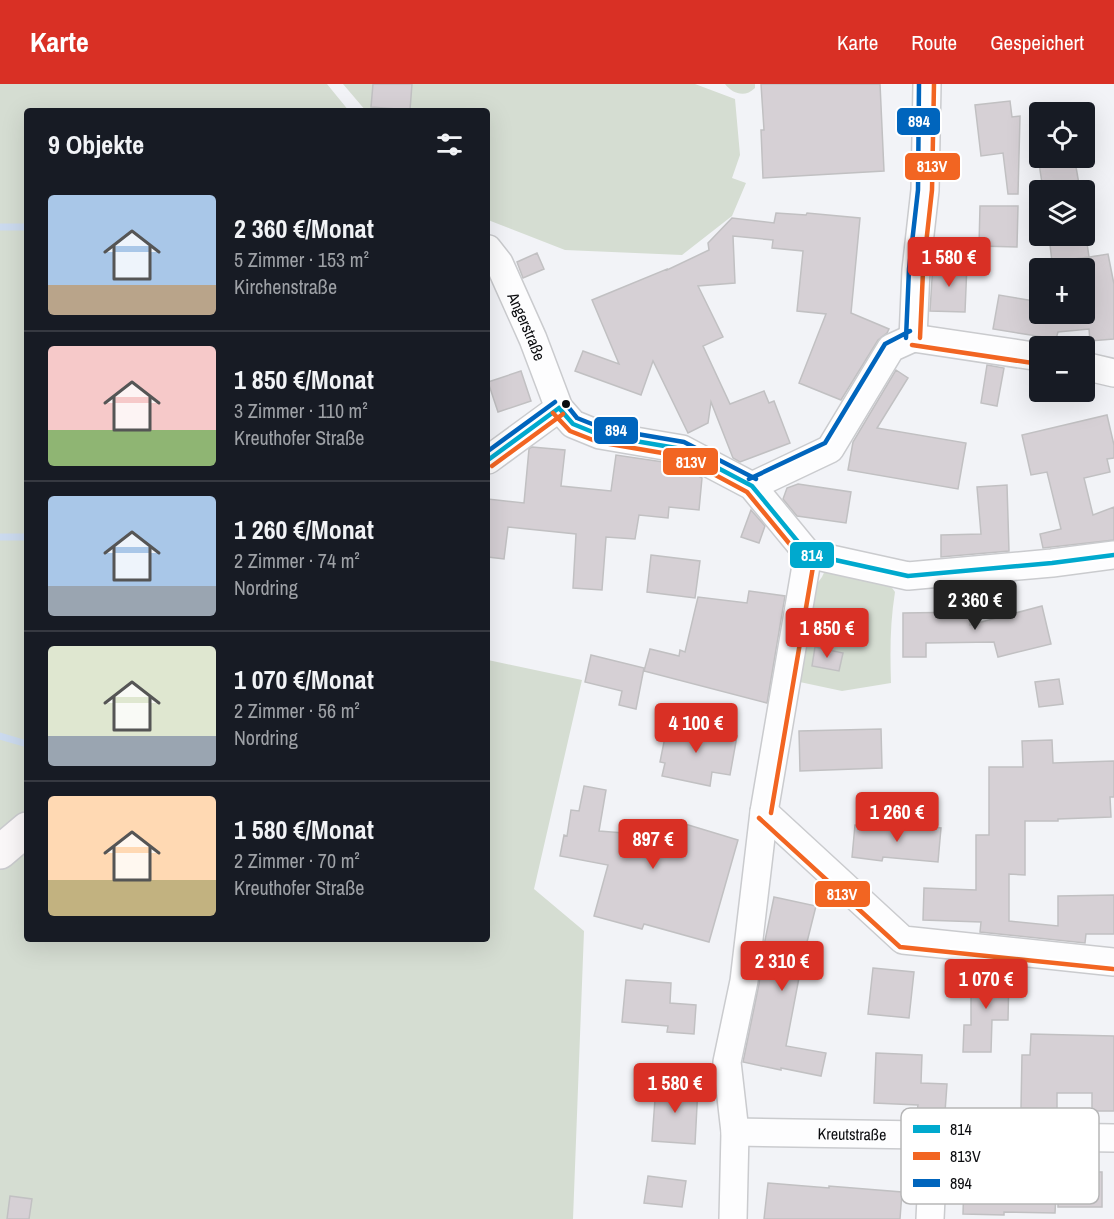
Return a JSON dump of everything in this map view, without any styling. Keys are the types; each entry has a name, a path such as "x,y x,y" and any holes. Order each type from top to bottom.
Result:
{"street":[{"path":"913,338 916,270 925,190 927,84"},
{"name":"Angerstraße","path":"490,252 499,263 533,339 559,408"},
{"path":"752,486 830,449 891,348 913,338 1029,355"},
{"path":"1095,369 1114,373"},
{"path":"490,459 559,408 573,423 600,435 682,449 752,486 808,554 908,576 1114,555"},
{"path":"733,1219 735,1132 727,1062 744,981 764,812 808,554"},
{"path":"764,812 903,940 1114,962"},
{"path":"0,852 24,832"},
{"name":"Kreutstraße","path":"735,1132 901,1135"},
{"name":"Kreutstraße","path":"1099,1138 1114,1138"},
{"path":"930,1219 931,1204"}],"shaded area":[{"path":"0,84 327,84 347,108 24,108 24,942 490,942 490,660 582,680 534,889 584,931 573,1219 0,1219"},
{"path":"343,84 695,84 735,99 740,155 732,178 746,183 732,216 682,255 565,250 490,221 490,108 363,108"},
{"path":"725,84 755,84 755,88 747,93 739,94"},
{"path":"828,564 885,578 895,592 892,615 891,683 842,691 795,681 810,593"}],"building":[{"path":"373,84 412,84 410,108 371,107"},
{"path":"761,84 880,84 884,171 763,178 761,130 764,130"},
{"path":"1010,101 1012,117 1020,116 1018,194 1008,194 1003,153 981,156 975,105"},
{"path":"1040,168 1076,168 1078,180 1042,180"},
{"path":"980,206 1018,206 1017,247 979,246"},
{"path":"776,213 806,215 807,213 860,218 851,313 889,329 878,340 841,400 799,383 826,314 797,311 803,251 772,248 773,240 733,236 735,283 698,286 723,337 703,346 730,404 764,391 769,403 774,401 790,443 740,462 733,458 711,402 708,423 688,433 653,361 641,395 575,371 583,351 619,364 592,300 667,270 709,250 708,243 732,218 774,223"},
{"path":"1050,246 1087,246 1089,257 1052,258"},
{"path":"537,253 544,269 523,278 517,262"},
{"path":"1108,254 1114,284 1114,339 1095,341 1095,336 1090,336 1089,329 1058,332 1057,336 1037,336 993,329 999,295 1029,300 1029,324 1095,324 1095,258 1084,258"},
{"path":"933,263 967,264 965,312 930,311"},
{"path":"987,365 1004,368 997,406 981,403"},
{"path":"896,370 908,378 877,428 966,443 958,489 848,470 853,442"},
{"path":"521,371 531,401 498,412 490,381"},
{"path":"1107,415 1114,445 1114,458 1107,459 1110,472 1084,478 1093,515 1114,507 1114,540 1043,548 1040,534 1061,529 1047,472 1031,475 1022,435"},
{"path":"532,447 565,450 561,486 611,491 616,455 677,464 702,478 699,510 669,507 668,518 639,515 635,539 606,537 602,590 573,588 576,534 508,527 504,559 490,557 490,499 524,503 529,449"},
{"path":"798,484 851,492 846,523 797,516 783,499 787,488"},
{"path":"1007,485 1009,551 941,557 941,535 981,534 977,487"},
{"path":"751,510 765,526 759,543 741,537"},
{"path":"651,555 700,561 695,598 647,592"},
{"path":"749,591 785,596 767,703 644,671 650,649 679,656 680,650 685,652 698,597 747,603"},
{"path":"1042,606 1051,644 998,657 994,642 926,643 926,657 903,657 903,613 970,612 970,625"},
{"path":"815,647 843,653 839,671 812,666"},
{"path":"591,655 644,668 636,709 619,705 622,691 585,682"},
{"path":"1059,679 1063,704 1039,707 1035,682"},
{"path":"668,722 737,736 730,775 712,772 710,786 662,776 665,763 660,762"},
{"path":"881,729 882,768 800,771 799,731"},
{"path":"1052,740 1053,763 1114,761 1114,797 1110,797 1111,817 1025,821 1025,875 1009,874 1009,921 1058,926 1058,896 1114,895 1114,934 1086,934 1085,943 980,932 981,922 923,920 924,888 976,890 976,835 989,835 989,767 1023,767 1022,741"},
{"path":"584,786 606,790 599,831 637,834 640,821 672,820 738,840 709,942 644,924 642,929 594,916 608,865 560,856 564,835 567,836 571,810 579,811"},
{"path":"886,822 941,828 938,862 883,857 882,861 852,857 855,825 886,829"},
{"path":"774,897 816,906 802,962 786,1046 826,1053 821,1076 743,1062"},
{"path":"873,968 914,972 909,1018 868,1014"},
{"path":"971,974 1009,974 1008,1020 992,1020 991,1052 963,1052 964,1025 971,1025"},
{"path":"626,980 671,983 670,1003 696,1005 694,1034 667,1032 668,1026 622,1022"},
{"path":"1031,1034 1114,1036 1114,1111 1099,1111 1099,1108 1092,1108 1092,1093 1057,1093 1057,1108 1021,1108 1022,1055 1030,1055"},
{"path":"876,1053 922,1055 921,1083 947,1084 945,1108 918,1108 918,1105 874,1103"},
{"path":"656,1085 698,1087 695,1144 652,1141"},
{"path":"1099,1172 1102,1172 1102,1207 1058,1207 1058,1204 1099,1204"},
{"path":"648,1176 686,1181 682,1207 644,1203"},
{"path":"768,1183 901,1192 900,1219 764,1219"},
{"path":"10,1196 32,1199 29,1219 7,1219"},
{"path":"963,1204 1055,1204 1055,1213 963,1214"}],"waterway":[{"path":"0,227 24,227"},
{"path":"0,537 24,537"},
{"path":"0,736 24,743"}],"transit line":[{"name":"894","path":"906,338 909,269 918,190 919,84"},
{"name":"813V","path":"920,338 923,271 932,190 934,84"},
{"name":"894","path":"749,479 825,443 885,344 910,331"},
{"name":"813V","path":"912,345 1029,363"},
{"name":"894","path":"490,450 555,402"},
{"name":"894","path":"565,403 577,418 602,428 684,442 756,479"},
{"name":"814","path":"559,408 573,424 600,435 682,449 752,486 808,554 908,576 1114,555"},
{"name":"814","path":"490,459 559,408"},
{"name":"813V","path":"553,413 570,431 598,442 680,456 747,492 802,559"},
{"name":"813V","path":"492,466 563,414"},
{"name":"813V","path":"771,813 815,555"},
{"name":"813V","path":"759,818 900,947 1113,969"}]}
